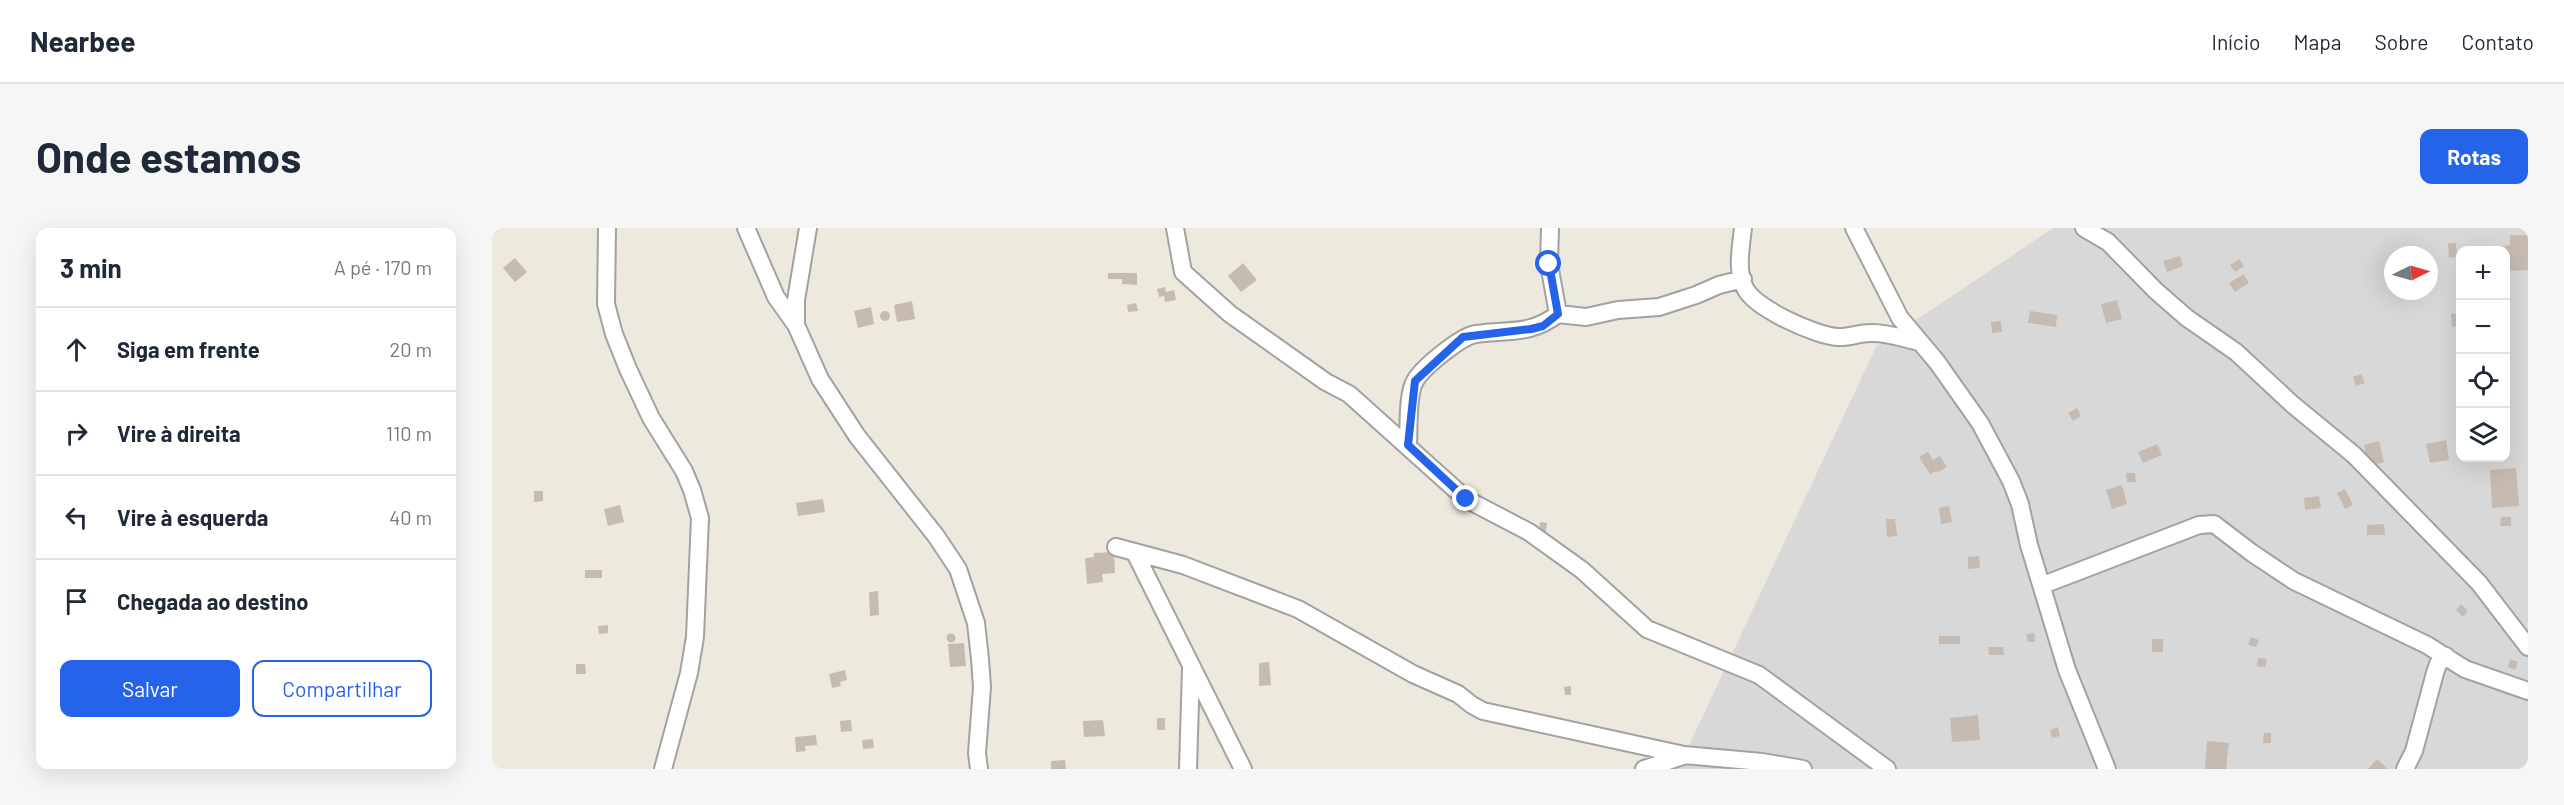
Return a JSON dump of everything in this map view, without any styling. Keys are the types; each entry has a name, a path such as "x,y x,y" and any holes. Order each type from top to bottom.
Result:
{"street":[{"path":"607,228 606,304 614,334 651,418 688,481 700,518 695,637 689,673 663,769"},
{"path":"746,228 776,297 796,325 820,378 845,417 936,536 963,580 976,623 980,659 982,687 977,753 979,769"},
{"path":"796,325 796,300 808,228"},
{"path":"1175,228 1183,272 1230,314 1317,376 1349,394 1466,499 1528,532 1582,570 1647,629 1759,675 1887,769"},
{"path":"1550,228 1549,264 1558,314"},
{"path":"1743,228 1741,256 1745,289 1786,320 1811,331 1838,337 1872,333 1920,342"},
{"path":"1854,228 1900,318 1980,423 2011,481 2020,504 2029,545 2067,670 2107,769"},
{"path":"2084,228 2108,242 2179,311 2236,352 2292,404 2354,455 2480,583 2528,647"},
{"path":"1408,445 1415,381 1463,337 1531,329 1543,326 1558,314 1586,317 1618,310 1659,307 1719,285 1743,279"},
{"path":"2043,585 2199,525 2214,524 2252,554 2294,581 2427,645 2465,669 2528,691"},
{"path":"1116,548 1183,565 1298,609 1413,674 1458,694 1483,711 1684,755 1762,762 1803,769"},
{"path":"1135,553 1243,769"},
{"path":"2405,769 2414,751 2435,672 2438,664 2446,656"},
{"path":"1188,769 1191,665"},
{"path":"1644,769 1684,755"}],"shaded area":[{"path":"2053,228 2528,228 2528,769 1678,769 1876,347"}],"building":[{"path":"2510,235 2528,235 2528,270 2510,271 2510,246 2505,246 2510,245"},
{"path":"2448,243 2456,243 2456,257 2449,258"},
{"path":"2180,256 2183,266 2167,272 2163,261"},
{"path":"515,258 527,272 515,282 503,268"},
{"path":"2239,259 2244,266 2235,272 2230,265"},
{"path":"1243,263 1257,280 1241,292 1228,276"},
{"path":"1108,273 1137,273 1137,285 1122,284 1122,279 1108,279"},
{"path":"2244,274 2249,283 2235,292 2229,283"},
{"path":"1165,287 1166,292 1174,290 1176,300 1165,302 1164,296 1159,297 1157,289"},
{"path":"2117,300 2122,319 2106,323 2101,304"},
{"path":"912,301 915,319 897,322 894,305"},
{"path":"1136,303 1138,311 1128,312 1127,305"},
{"path":"871,307 874,324 858,328 854,311"},
{"path":"885,311 889,312 889,320 885,321 881,320 880,316 881,312"},
{"path":"2030,311 2057,315 2056,327 2028,323"},
{"path":"2456,313 2456,326 2452,327 2451,314"},
{"path":"2001,321 2002,332 1992,333 1991,322"},
{"path":"2361,374 2365,383 2356,386 2353,377"},
{"path":"2077,408 2081,416 2073,421 2068,413"},
{"path":"2446,440 2449,460 2430,463 2426,444"},
{"path":"2379,441 2384,462 2369,466 2364,445"},
{"path":"2157,444 2162,455 2143,463 2138,452"},
{"path":"1928,452 1933,460 1940,456 1947,467 1930,474 1919,457"},
{"path":"2516,468 2519,506 2492,508 2490,470"},
{"path":"2126,473 2135,473 2136,482 2127,482"},
{"path":"2122,485 2127,504 2112,509 2106,490"},
{"path":"2345,489 2353,505 2345,509 2337,493"},
{"path":"534,491 543,491 543,501 534,502"},
{"path":"2319,496 2321,508 2305,510 2304,498"},
{"path":"823,499 825,512 798,516 796,503"},
{"path":"620,505 624,522 608,526 604,509"},
{"path":"1949,506 1952,522 1941,524 1939,508"},
{"path":"2501,517 2511,517 2511,526 2500,526"},
{"path":"1886,519 1895,519 1897,536 1887,537"},
{"path":"1540,522 1547,523 1546,532 1539,531"},
{"path":"2384,524 2385,535 2367,535 2367,525"},
{"path":"1114,552 1115,573 1102,574 1103,582 1087,584 1085,558 1094,557 1094,553"},
{"path":"1979,556 1980,568 1968,569 1968,557"},
{"path":"585,570 602,570 602,578 585,578"},
{"path":"878,591 879,615 870,616 869,592"},
{"path":"2461,604 2468,611 2463,617 2456,610"},
{"path":"608,625 608,633 599,634 598,626"},
{"path":"951,633 956,638 951,643 946,638"},
{"path":"2034,633 2035,642 2028,642 2026,634"},
{"path":"1939,636 1960,636 1960,644 1939,644"},
{"path":"2251,637 2259,640 2256,647 2248,645"},
{"path":"2152,639 2163,639 2163,652 2152,652"},
{"path":"964,643 966,666 950,667 948,644"},
{"path":"1988,647 2003,647 2004,655 1989,655"},
{"path":"2258,658 2267,659 2265,667 2257,666"},
{"path":"2510,659 2518,662 2515,670 2508,667"},
{"path":"1269,662 1271,685 1259,686 1259,663"},
{"path":"576,664 585,664 586,674 576,674"},
{"path":"845,670 847,680 840,682 841,686 832,688 829,674"},
{"path":"1571,686 1571,695 1565,695 1564,687"},
{"path":"1978,715 1980,740 1952,742 1950,718"},
{"path":"1157,718 1165,718 1165,730 1157,730"},
{"path":"851,720 852,731 841,732 840,721"},
{"path":"1103,720 1105,736 1084,737 1083,721"},
{"path":"2058,727 2060,736 2052,738 2050,730"},
{"path":"2264,733 2271,733 2271,743 2263,743"},
{"path":"816,735 817,745 805,746 806,751 796,752 795,737"},
{"path":"873,739 874,748 863,749 862,740"},
{"path":"2207,741 2229,743 2226,769 2205,769"},
{"path":"2377,759 2388,769 2368,769"},
{"path":"1065,760 1066,769 1051,769 1051,761"}],"route":[{"path":"1466,499 1408,445 1411,399 1415,381 1463,337 1531,329 1543,326 1558,314 1549,264"}]}
